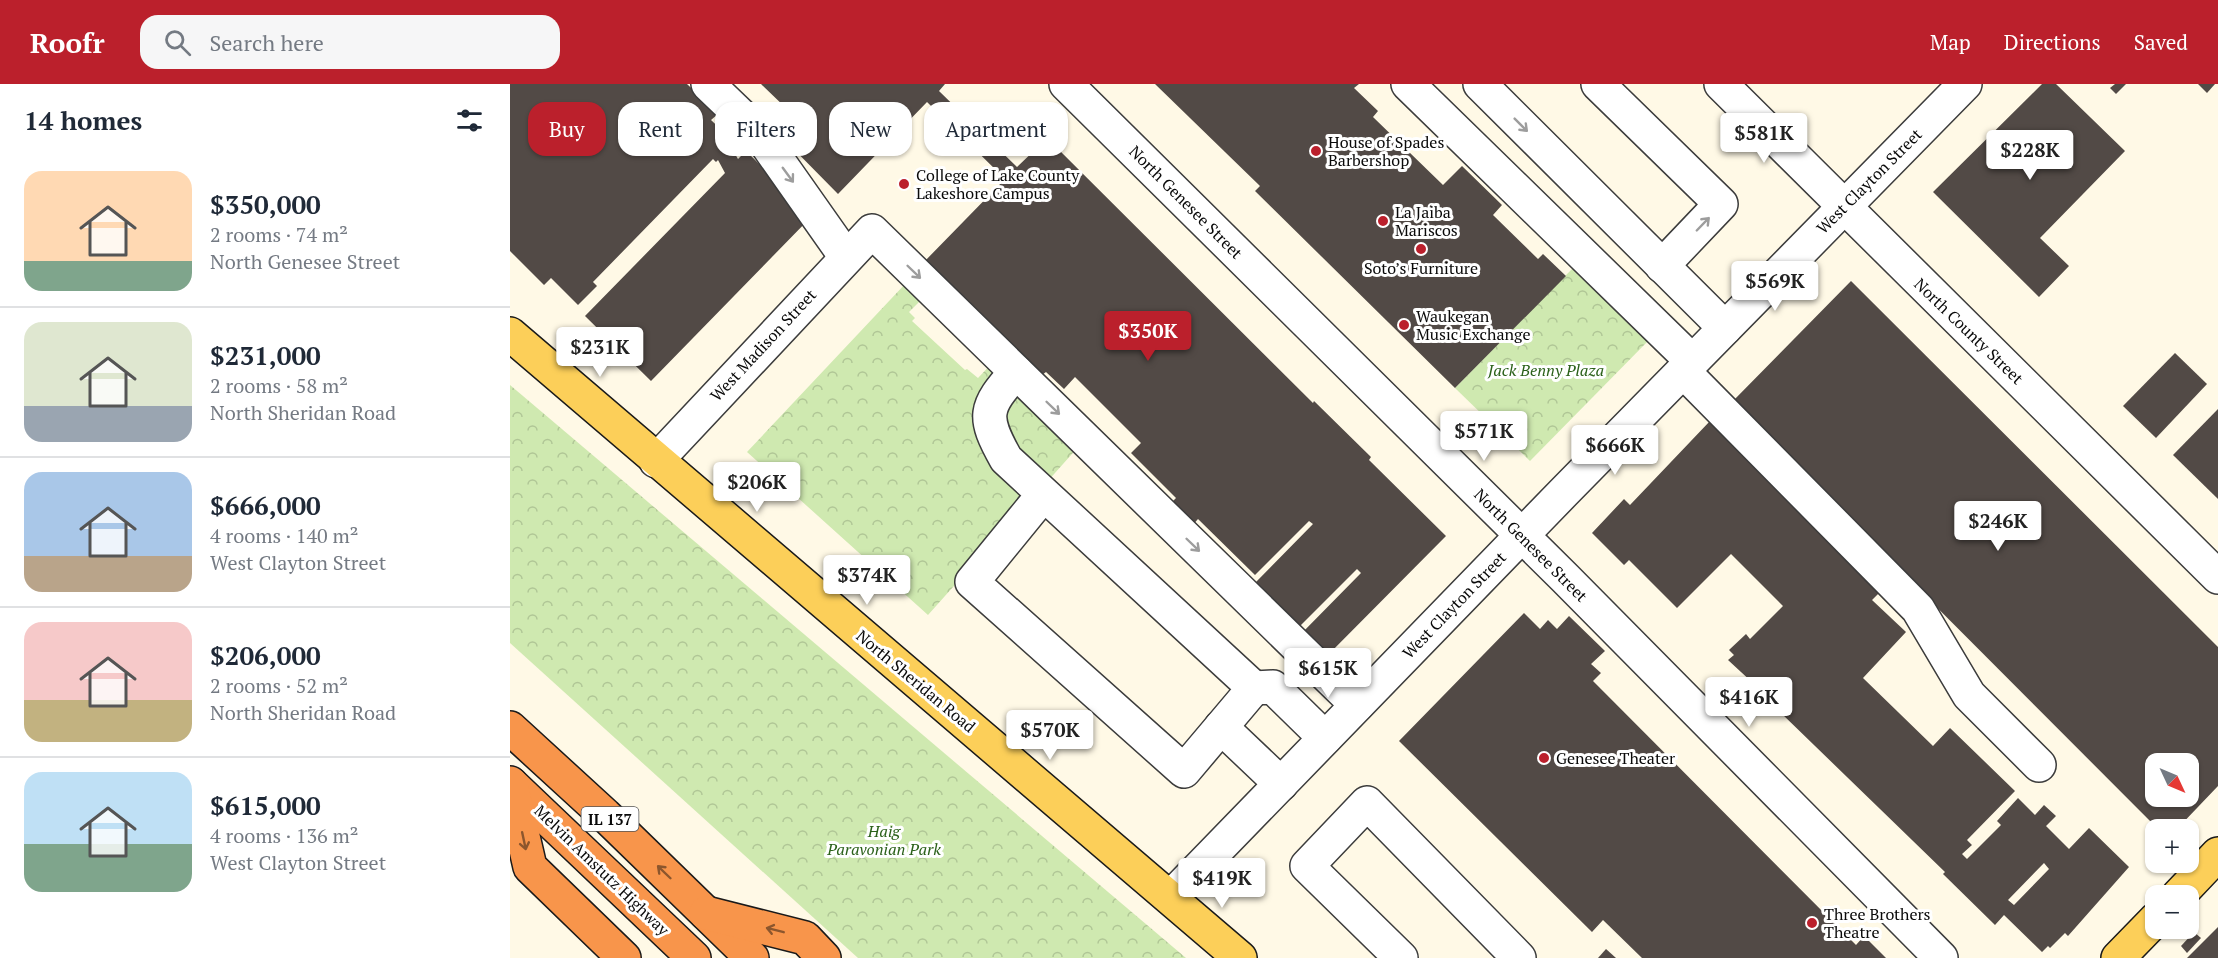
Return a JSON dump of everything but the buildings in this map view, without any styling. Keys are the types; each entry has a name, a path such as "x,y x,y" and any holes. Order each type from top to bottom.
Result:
{"highway":[{"name":"IL 137","path":"510,728 605,815 752,958"},
{"path":"511,783 530,867 624,958"},
{"name":"Melvin Amstutz Highway","path":"511,783 694,958"},
{"path":"706,913 805,938 824,958"}],"main road":[{"name":"North Sheridan Road","path":"510,334 1240,958"},
{"path":"2188,885 2218,854"},
{"path":"2118,958 2145,930"}],"street":[{"path":"708,84 758,132 846,257"},
{"name":"North Genesee Street","path":"1066,84 1941,958"},
{"path":"1408,84 1687,366 1918,609 1969,695 2039,765"},
{"path":"1479,84 1725,328"},
{"path":"1599,84 1721,204 1662,267"},
{"name":"North County Street","path":"1721,84 2218,577"},
{"name":"West Clayton Street","path":"1171,897 1687,366 1965,84"},
{"name":"West Madison Street","path":"656,461 872,231 1016,372"},
{"path":"1325,738 1273,687 1254,688 1006,459 993,436 988,412 995,395 1016,372 1357,705"},
{"path":"1043,495 972,582 1184,771 1254,688"},
{"path":"1221,727 1281,784"},
{"path":"1401,958 1307,866 1366,803 1519,958"}],"green space":[{"name":"Jack Benny Plaza","path":"1573,268 1648,341 1530,461 1455,388"},
{"path":"906,283 923,298 909,312 915,318 912,321 965,370 967,369 978,378 997,358 1080,445 928,615 747,452"},
{"name":"Haig Paravonian Park","path":"510,385 1186,958 858,958 510,643"}],"place":[{"name":"House of Spades Barbershop","path":"1316,151"},
{"name":"College of Lake County Lakeshore Campus","path":"904,184"},
{"name":"La Jaiba Mariscos","path":"1383,221"},
{"name":"Soto’s Furniture","path":"1421,249"},
{"name":"Waukegan Music Exchange","path":"1404,325"},
{"name":"Genesee Theater","path":"1544,758"},
{"name":"Three Brothers Theatre","path":"1812,923"}]}
